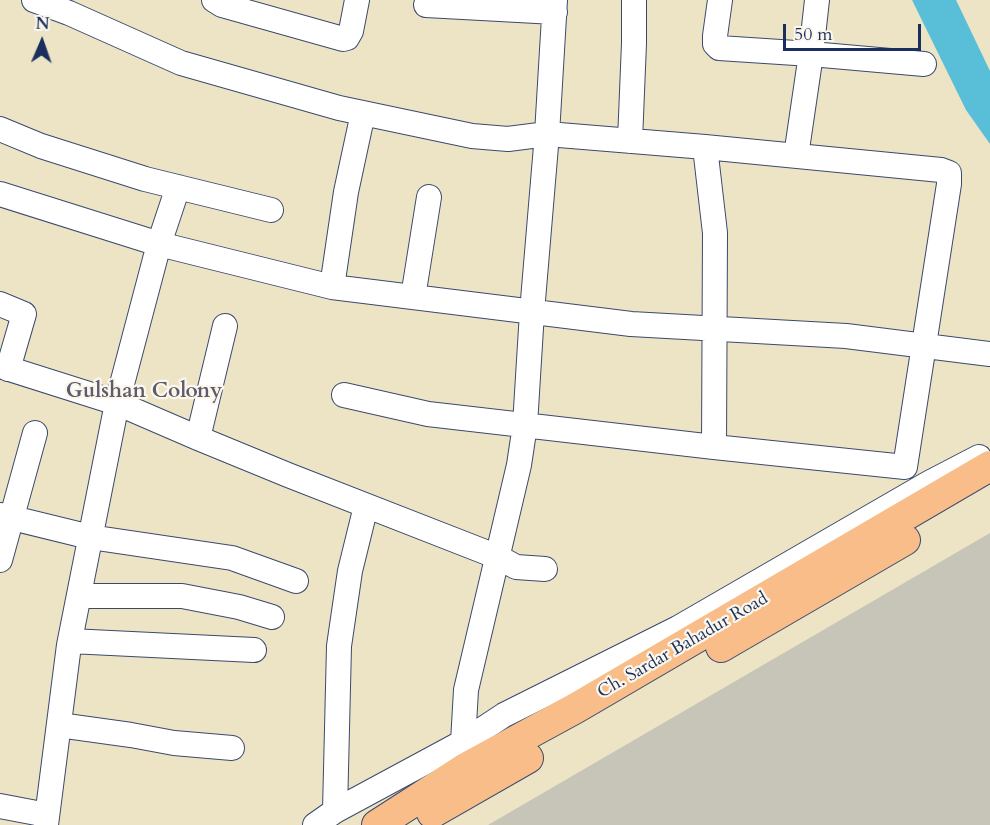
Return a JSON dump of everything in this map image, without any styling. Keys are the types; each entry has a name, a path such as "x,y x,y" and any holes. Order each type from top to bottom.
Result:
{"main road":[{"name":"Ch. Sardar Bahadur Road","path":"376,825 464,756 576,708 990,466"},
{"name":"Ch. Sardar Bahadur Road","path":"415,825 436,810 803,601 990,489"}],"street":[{"path":"34,0 69,13 180,63 339,108 472,136 508,139 547,134 705,147 941,170 949,173 905,467"},
{"path":"214,0 222,5 343,39 347,38 351,31 357,0"},
{"path":"630,141 634,0"},
{"path":"720,0 715,36 715,44 719,48 924,64"},
{"path":"796,156 817,0"},
{"path":"426,5 555,6 525,425 519,465 466,690 464,756"},
{"path":"333,287 346,192 363,113"},
{"path":"0,129 41,146 145,179 271,210"},
{"path":"705,147 715,233 714,447"},
{"path":"0,806 47,820 70,641 117,403 159,244 178,187"},
{"path":"0,194 159,244 333,287 631,324 846,336 990,354"},
{"path":"413,297 429,198"},
{"path":"0,304 24,314 4,367 117,403 366,506 498,557 516,567 544,569"},
{"path":"198,438 225,326"},
{"path":"344,395 428,414 905,467 929,483"},
{"path":"0,560 6,517 35,433"},
{"path":"315,825 335,811 464,756 504,715 678,628 929,483 990,452"},
{"path":"335,811 339,646 350,571 366,506"},
{"path":"6,517 90,537 232,558 296,581"},
{"path":"79,596 182,596 239,607 272,617"},
{"path":"70,641 254,650"},
{"path":"59,725 174,743 232,748"}],"shaded area":[{"path":"990,533 990,825 488,825"}],"water":[{"path":"912,0 956,0 990,71 990,144 966,110"}],"district":[{"name":"Gulshan Colony","path":"144,392"}]}
